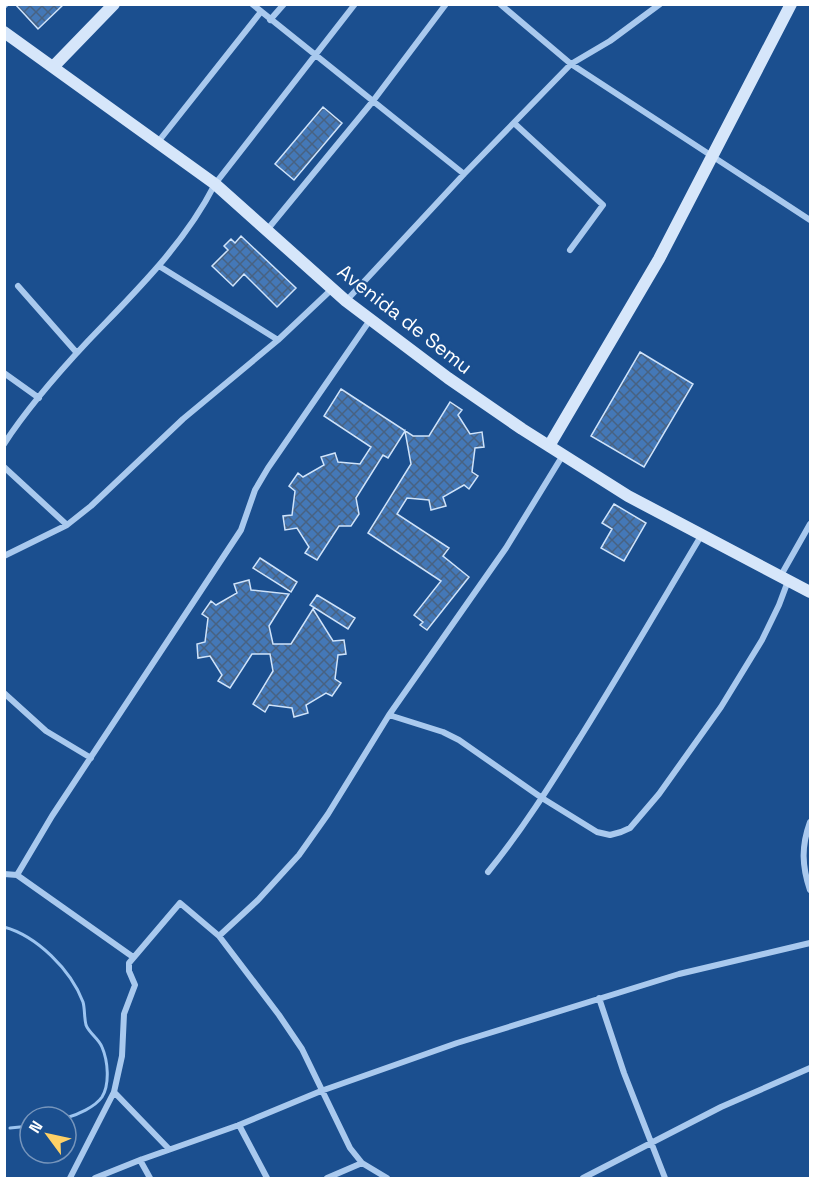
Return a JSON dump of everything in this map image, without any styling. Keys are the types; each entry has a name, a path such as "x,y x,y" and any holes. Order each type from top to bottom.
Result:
{"main road":[{"path":"53,67 114,4"},
{"path":"549,446 659,259 791,4"},
{"name":"Avenida de Semu","path":"4,32 215,184 346,301 448,378 628,496 810,592"}],"street":[{"path":"252,4 260,13 464,174"},
{"path":"270,20 284,4"},
{"path":"4,444 77,353 159,266 206,202 215,184 356,4"},
{"path":"267,231 373,101 446,4"},
{"path":"500,4 571,64 810,220"},
{"path":"346,301 464,174 571,64 610,41 653,12 660,4"},
{"path":"158,141 260,13"},
{"path":"514,123 603,205 570,250"},
{"path":"159,266 278,339"},
{"path":"18,286 77,353"},
{"path":"4,556 67,525 110,489 183,419 278,339 332,289"},
{"path":"17,875 52,816 240,530 255,490 268,468 370,320"},
{"path":"4,373 39,398"},
{"path":"219,936 258,900 299,855 328,814 389,715 506,548 563,455"},
{"path":"4,467 67,525"},
{"path":"389,715 443,732 459,740 542,798 597,832 610,835 630,828 659,795 721,706 766,632 779,605 784,579 810,524"},
{"path":"488,872 517,836 542,798 625,666 701,536"},
{"path":"4,693 46,731 91,758"},
{"path":"810,822 802,854 803,867 810,890"},
{"path":"4,874 17,875 133,957"},
{"path":"70,1179 114,1092 121,1064 124,1014 135,985 128,967 133,957 152,938 180,903 219,936 279,1014 296,1040 350,1148 362,1163 387,1179"},
{"path":"95,1179 169,1149 239,1125 321,1091 457,1043 679,974 810,943"},
{"path":"599,998 624,1073 665,1179"},
{"path":"583,1179 721,1107 810,1068"},
{"path":"114,1092 169,1149"},
{"path":"239,1125 267,1179"},
{"path":"140,1160 150,1179"},
{"path":"327,1179 362,1163"}],"building":[{"path":"15,4 64,4 38,29"},
{"path":"323,107 342,123 294,180 275,164"},
{"path":"241,236 296,288 277,307 244,274 233,286 212,266 228,250 224,246 231,239 235,243"},
{"path":"640,352 693,384 644,467 591,436"},
{"path":"341,389 413,436 429,436 450,402 462,410 458,415 470,434 482,432 484,447 475,448 472,472 478,476 469,489 464,485 443,497 446,506 431,510 429,500 407,498 397,514 449,548 443,556 469,577 427,630 420,625 423,622 414,615 441,581 368,533 411,464 405,431 388,458 383,455 356,498 359,514 351,526 339,526 317,560 305,553 309,547 297,528 285,530 283,516 292,515 295,491 289,486 298,473 303,477 324,465 321,457 335,453 338,462 360,464 371,447 324,416"},
{"path":"614,504 646,523 624,561 601,548 612,529 602,523"},
{"path":"260,558 297,582 291,592 253,568"},
{"path":"249,580 251,590 289,594 269,626 273,644 291,644 313,609 333,641 344,640 346,654 338,655 335,679 341,683 332,696 326,693 306,705 308,713 294,717 292,708 269,705 265,712 253,704 273,671 270,654 252,654 230,688 218,681 222,675 210,656 198,658 197,644 205,642 208,618 202,614 211,601 216,605 237,593 234,584"},
{"path":"317,595 355,618 348,629 310,605"}],"waterway":[{"path":"4,927 29,938 61,967 78,990 89,1031 101,1044 107,1066 105,1092 99,1101 78,1114"},
{"path":"10,1128 18,1127"}]}
